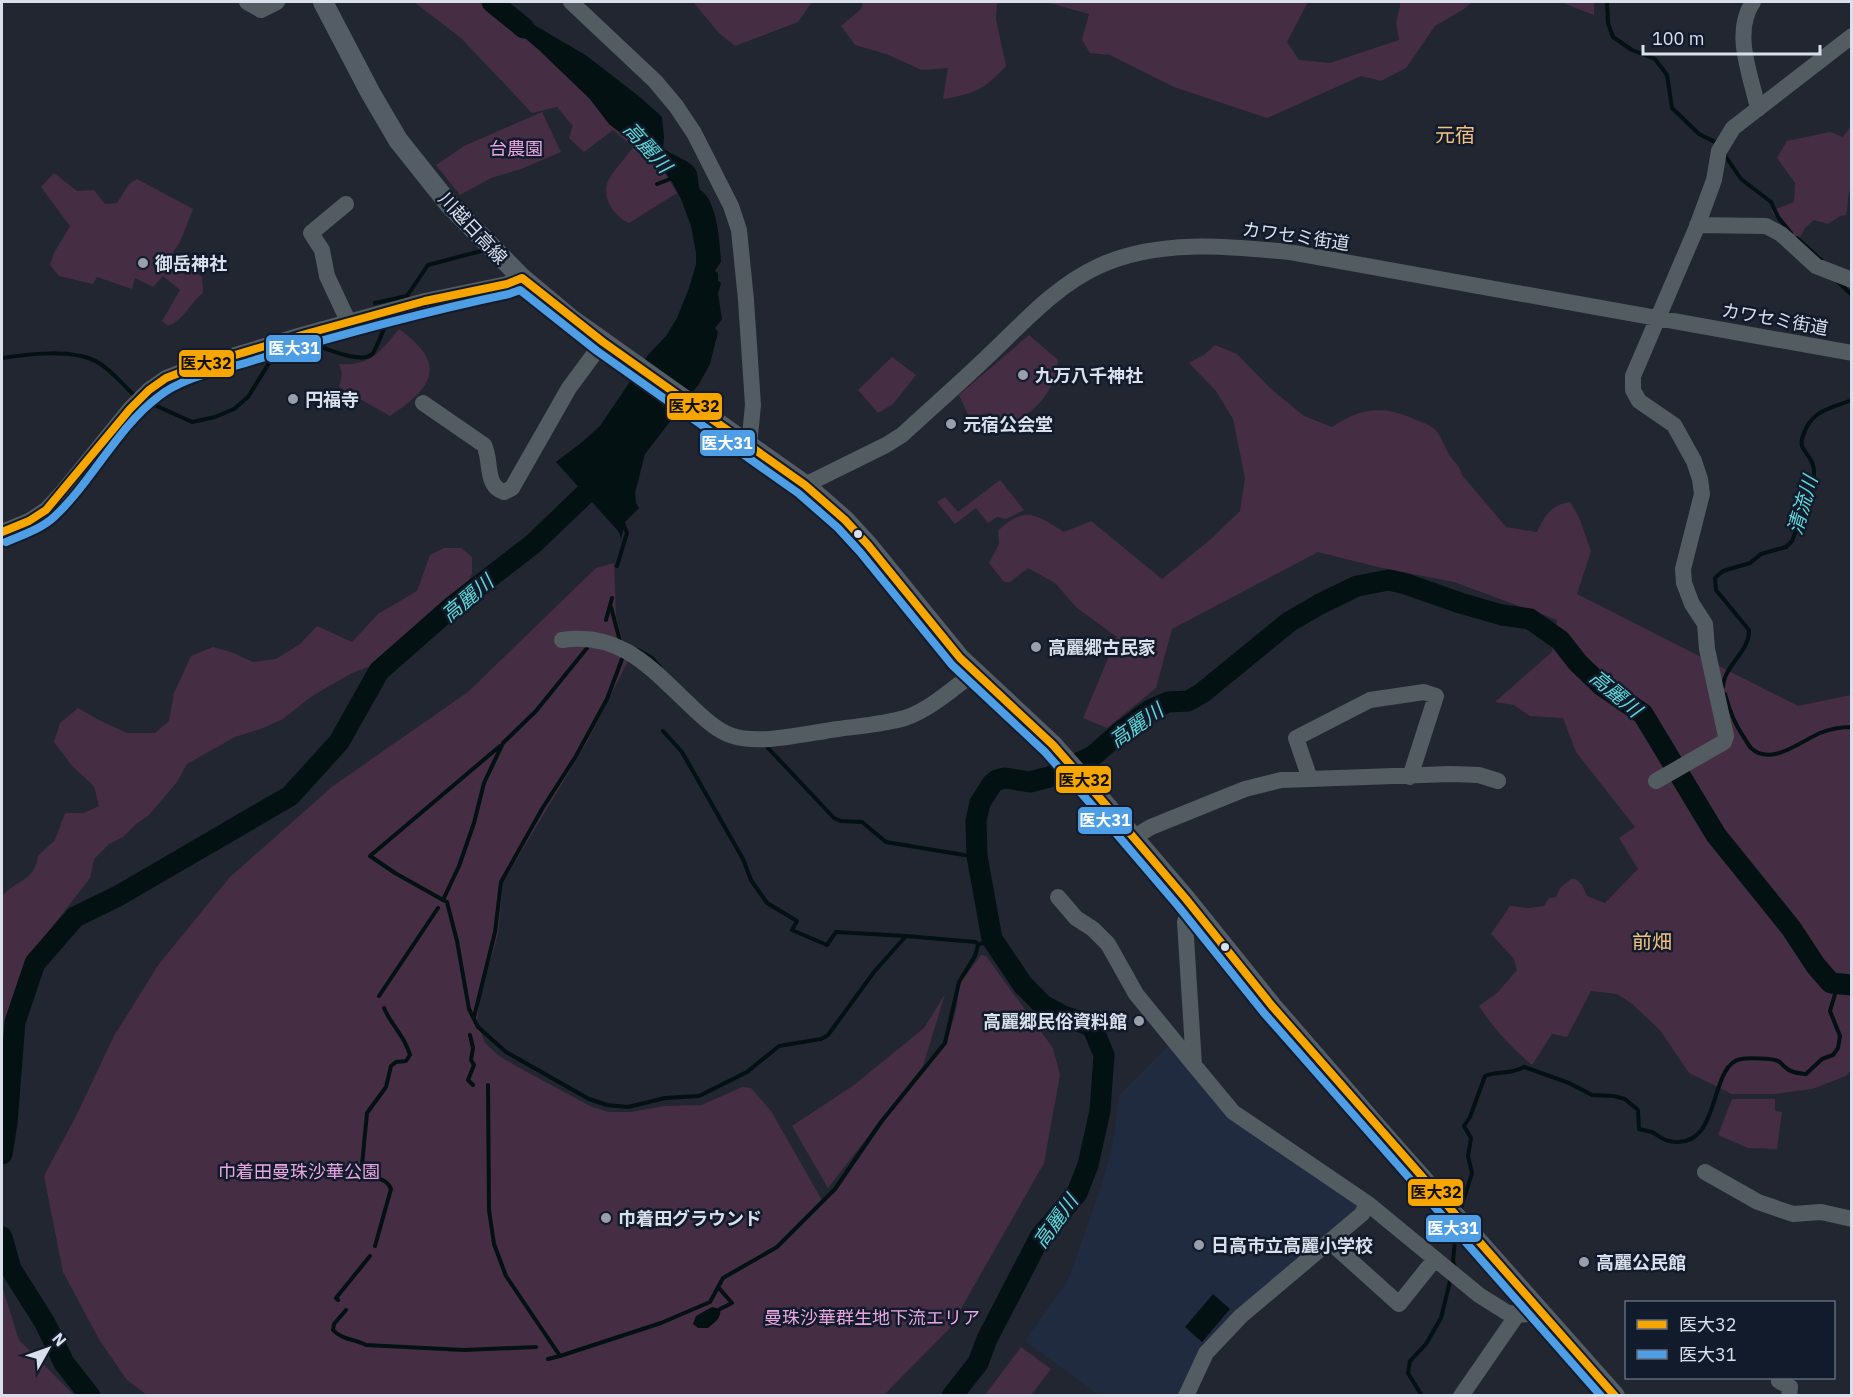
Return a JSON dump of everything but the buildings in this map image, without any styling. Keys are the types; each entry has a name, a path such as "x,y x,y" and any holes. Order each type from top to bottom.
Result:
{"main road":[{"name":"川越日高線","path":"323,2 398,140 449,204 522,278 631,363 805,485 858,533 919,610 974,673 1053,745 1134,837 1272,1006 1615,1395"}],"street":[{"path":"247,2 261,10 277,2"},
{"path":"571,2 655,81 676,106 694,133 731,206 739,230 746,300 753,405 749,446"},
{"path":"1753,2 1746,13 1743,32 1758,109"},
{"path":"1656,781 1724,742 1726,736 1707,649 1705,624 1692,604 1683,577 1702,494 1700,479 1694,461 1674,425 1639,401 1632,384 1633,376 1697,225 1714,180 1719,151 1726,137 1733,128 1851,36"},
{"path":"346,204 311,233 322,250 327,276 350,323"},
{"path":"1697,225 1766,226 1787,238 1816,266 1851,280"},
{"name":"カワセミ街道","path":"805,485 902,435 1036,310 1079,277 1110,262 1155,251 1189,247 1236,247 1289,252 1851,352"},
{"path":"2,532 29,521 46,510 129,410 165,378 256,348 425,301 507,284 522,278"},
{"path":"423,403 484,445 492,483 498,490 504,492 512,488 569,387 603,342"},
{"path":"562,640 579,637 602,640 626,650 718,729 729,735 751,739 849,727 906,717 936,702 974,673"},
{"path":"1310,779 1296,738 1370,700 1424,692 1436,696 1410,777"},
{"path":"1134,837 1176,816 1245,789 1281,780 1450,774 1479,775 1498,781"},
{"path":"1058,897 1076,918 1093,929 1108,944 1136,994 1233,1112 1367,1203 1479,1295 1506,1312 1517,1315 1541,1313"},
{"path":"1191,906 1185,922 1194,1065"},
{"path":"1705,1172 1758,1202 1793,1214 1821,1212 1851,1219"},
{"path":"1186,1395 1206,1353 1241,1316 1362,1214 1367,1203"},
{"path":"1330,1242 1399,1304 1435,1259"},
{"path":"1461,1395 1517,1315"}],"shaded area":[{"name":"日高市立高麗小学校","path":"1170,1044 1228,1114 1357,1201 1355,1213 1236,1315 1180,1395 1099,1395 1025,1341 1069,1278 1100,1190 1113,1143 1119,1096"}],"green space":[{"path":"414,2 481,2 539,50 590,99 609,124 658,162 677,193 629,223 624,220 614,212 606,194 606,187 633,147 613,130 584,152 569,138 573,126 557,107 532,113 461,38"},
{"path":"693,2 812,2 798,22 735,46 719,33"},
{"path":"863,2 997,2 996,19 1006,66 978,90 943,99 948,68 922,70 886,54 855,45 841,26 861,9"},
{"path":"1046,2 1308,2 1287,42 1299,60 1330,63 1399,40 1396,22 1400,2 1472,2 1435,26 1406,68 1381,81 1361,76 1267,118 1174,87 1110,55 1090,53 1082,40 1089,14"},
{"path":"1548,2 1594,2 1594,15 1563,3"},
{"name":"台農園","path":"542,112 561,152 521,169 491,178 460,195 436,165 464,146"},
{"path":"1851,126 1851,188 1846,215 1828,224 1814,220 1805,228 1799,239 1792,236 1771,211 1794,202 1795,183 1777,158 1787,141 1830,132 1843,137"},
{"path":"54,173 77,191 94,190 105,204 117,203 129,184 137,179 193,209 180,242 173,252 202,277 203,293 183,316 168,326 162,321 180,290 163,276 153,287 135,278 132,289 97,277 93,284 59,276 50,265 54,253 70,226 41,187"},
{"path":"399,329 424,353 429,365 429,375 425,385 416,396 390,416 339,387 342,374 339,364 359,363 367,360 381,350"},
{"path":"1029,335 1058,360 1052,384 1046,395 1019,419 995,425 971,421 959,395"},
{"path":"1215,345 1237,354 1270,388 1304,416 1332,427 1353,415 1383,410 1405,415 1431,427 1439,434 1462,475 1506,527 1537,532 1553,508 1570,502 1579,517 1591,551 1577,594 1798,706 1851,695 1851,1070 1846,1076 1812,1089 1774,1094 1732,1094 1689,1073 1660,1030 1631,1003 1617,994 1591,991 1567,1037 1552,1034 1532,1065 1503,1037 1479,1006 1498,992 1517,970 1514,959 1491,934 1510,906 1529,908 1544,906 1549,898 1556,897 1561,887 1571,879 1576,879 1582,885 1587,896 1605,903 1638,869 1619,838 1635,827 1576,752 1563,718 1530,716 1514,705 1495,702 1552,652 1557,620 1454,582 1318,552 1172,629 1156,688 1107,728 1083,718 1117,637 1077,608 1055,583 1028,568 1010,582 1004,582 989,563 999,544 998,531 1007,523 1023,515 1038,517 1064,532 1091,521 1162,579 1211,539 1240,511 1245,478 1233,419 1216,391 1189,363"},
{"path":"892,357 916,375 893,404 878,413 858,390"},
{"path":"1000,480 1024,510 1006,519 997,517 988,523 976,508 955,524 937,502 945,497 958,512"},
{"path":"444,548 461,548 472,557 472,574 459,596 447,602 399,641 390,655 376,664 352,673 312,696 283,719 235,737 187,764 177,782 149,815 123,837 109,844 94,859 90,878 31,954 12,1011 6,1046 2,1103 2,896 33,871 38,856 55,840 65,813 84,813 99,806 94,786 73,767 54,742 60,723 78,708 127,733 155,733 169,721 174,693 191,656 213,647 253,662 276,659 300,644 317,626 352,642 378,614 417,591 430,555"},
{"name":"巾着田曼珠沙華公園","path":"614,563 616,616 628,661 587,742 503,882 498,934 480,996 477,1021 485,1043 499,1056 516,1066 590,1106 608,1112 702,1105 742,1087 751,1088 771,1111 823,1202 836,1190 888,1116 946,1043 956,1011 960,983 981,955 986,956 1053,1048 1060,1075 1044,1163 950,1328 884,1395 147,1395 127,1380 100,1341 63,1272 44,1176 114,1036 159,964 230,877 333,786 468,692 596,568"},
{"path":"945,994 923,1066 828,1188 792,1126 854,1085 924,1028"},
{"path":"1732,1099 1775,1099 1775,1111 1782,1112 1777,1149 1748,1148 1718,1135"},
{"path":"2,1286 19,1340 74,1395 2,1395"},
{"path":"1021,1347 1051,1369 1031,1395 985,1395"}],"water":[{"path":"502,6 587,56 662,117 663,148 693,166 700,190 706,195 714,212 720,244 721,262 715,271 721,283 718,294 722,319 715,328 718,332 710,364 699,384 645,454 635,493 639,508 625,522 621,539 619,532 556,462 600,426 648,355 666,336 677,318 696,264 691,226 681,199 658,162 609,124 590,99 503,19"},
{"path":"1213,1294 1230,1309 1202,1342 1185,1327"},
{"path":"712,1307 720,1309 719,1318 715,1322 708,1328 698,1328 693,1324 696,1316"}],"waterway":[{"name":"高麗川","path":"492,2 524,28"},
{"path":"1607,2 1608,23 1613,37 1632,50 1655,59 1667,75 1672,108 1699,134 1717,145"},
{"path":"1724,154 1741,179 1771,202 1778,217 1791,233"},
{"path":"657,184 673,178"},
{"name":"清流川","path":"1852,198 1852,203"},
{"path":"1797,238 1822,261"},
{"path":"375,303 407,296 428,265 481,251"},
{"path":"1836,280 1852,295"},
{"path":"309,343 352,357 368,356 376,347 385,327 384,323"},
{"path":"148,402 192,422 215,417 234,409 248,397 276,352 299,345"},
{"path":"2,358 51,353 89,358 108,370 133,394"},
{"name":"清流川","path":"1723,687 1724,679 1746,645 1749,630 1716,590 1715,578 1723,571 1750,563 1761,554 1786,547 1792,541 1810,498 1814,480 1813,464 1802,446 1803,435 1812,419 1817,415 1852,400"},
{"name":"高麗川","path":"2,1154 7,1123 15,1022 35,963 75,917 118,896 290,796 339,742 379,671 454,605 533,544 606,474"},
{"path":"617,566 627,533 623,523"},
{"name":"高麗川","path":"952,1396 978,1363 987,1339 1040,1237 1077,1193 1088,1165 1100,1111 1104,1055 1092,1026 1063,1016 1043,1005 1023,985 992,939 977,856 976,821 980,803 997,780 1005,778 1030,782 1049,777 1093,756 1150,710 1168,702 1188,701 1202,693 1289,622 1357,586 1389,580 1406,584 1502,615 1530,619 1560,640 1578,663 1601,685 1643,714 1716,835 1791,928 1816,966 1831,983 1852,985"},
{"path":"606,620 612,598"},
{"path":"611,607 620,641"},
{"path":"587,648 536,711 503,743 484,783 474,823 459,866 443,900 447,902 457,941 469,1009 478,1027 506,1052 589,1099 607,1105 628,1107 665,1098 699,1096 747,1072 779,1046 821,1039 828,1035 874,972 906,936 976,942 978,945"},
{"path":"638,650 652,658 660,667"},
{"path":"474,1017 495,932 501,882 607,699 622,659"},
{"name":"清流川","path":"1725,694 1740,731 1750,747 1759,753 1777,754 1824,732 1836,728 1852,727"},
{"path":"663,731 682,752 743,859 751,880 767,903 797,921 792,930 827,945 836,932 906,936"},
{"path":"443,900 370,856 500,746"},
{"path":"768,748 834,818 841,821 862,822 886,842 977,856"},
{"path":"379,996 438,908"},
{"path":"488,1085 489,1210 494,1244 506,1276 560,1356 661,1323 710,1302 723,1278 777,1247 835,1189 881,1122 945,1043 959,982 975,956 978,945 992,939"},
{"path":"1461,1208 1472,1173 1468,1156 1471,1138 1464,1126 1470,1117 1485,1076 1524,1067 1569,1083 1592,1095 1625,1099 1638,1110 1639,1129 1652,1132 1669,1141 1686,1141 1698,1134 1707,1121 1723,1076 1730,1065 1741,1059 1771,1059 1779,1061 1792,1072 1806,1074 1822,1059 1833,1055 1838,1048 1840,1036 1830,1011 1838,984"},
{"path":"375,1246 391,1189 385,1181 364,1170 362,1165 367,1113 386,1087 391,1066 396,1062 406,1061 410,1055 405,1041 384,1008"},
{"path":"470,1035 473,1048 471,1060 474,1065 468,1080 473,1085"},
{"path":"1455,1268 1453,1261 1456,1229"},
{"name":"高麗川","path":"2,1237 11,1269 45,1323 64,1363 90,1396"},
{"path":"338,1300 336,1298 370,1256"},
{"path":"1422,1396 1408,1373 1410,1361 1426,1344 1441,1318 1451,1277"},
{"path":"718,1287 732,1303 720,1309"},
{"path":"346,1310 334,1324 333,1330 340,1336 366,1345 464,1350 536,1347"},
{"path":"548,1359 560,1356"}],"transit line":[{"name":"医大32","path":"2,532 29,521 46,510 130,409 149,390 166,378 302,335 425,301 507,284 522,278 603,342 805,485 845,520 960,658 1053,745 1105,804 1186,899 1272,1006 1615,1396"},
{"name":"医大31","path":"6,542 37,528 54,517 144,409 168,390 180,384 204,374 350,333 520,290 597,351 798,493 838,528 952,665 1045,752 1097,811 1178,906 1264,1013 1601,1396"}],"place":[{"name":"御岳神社","path":"143,263"},
{"name":"九万八千神社","path":"1023,375"},
{"name":"円福寺","path":"293,399"},
{"name":"元宿公会堂","path":"951,424"},
{"name":"高麗郷古民家","path":"1036,647"},
{"name":"高麗郷民俗資料館","path":"1139,1021"},
{"name":"巾着田グラウンド","path":"606,1218"},
{"name":"日高市立高麗小学校","path":"1199,1245"},
{"name":"高麗公民館","path":"1584,1262"}],"district":[{"name":"元宿","path":"1455,134"},
{"name":"前畑","path":"1652,941"}],"park label":[{"name":"曼珠沙華群生地下流エリア","path":"872,1317"}]}
